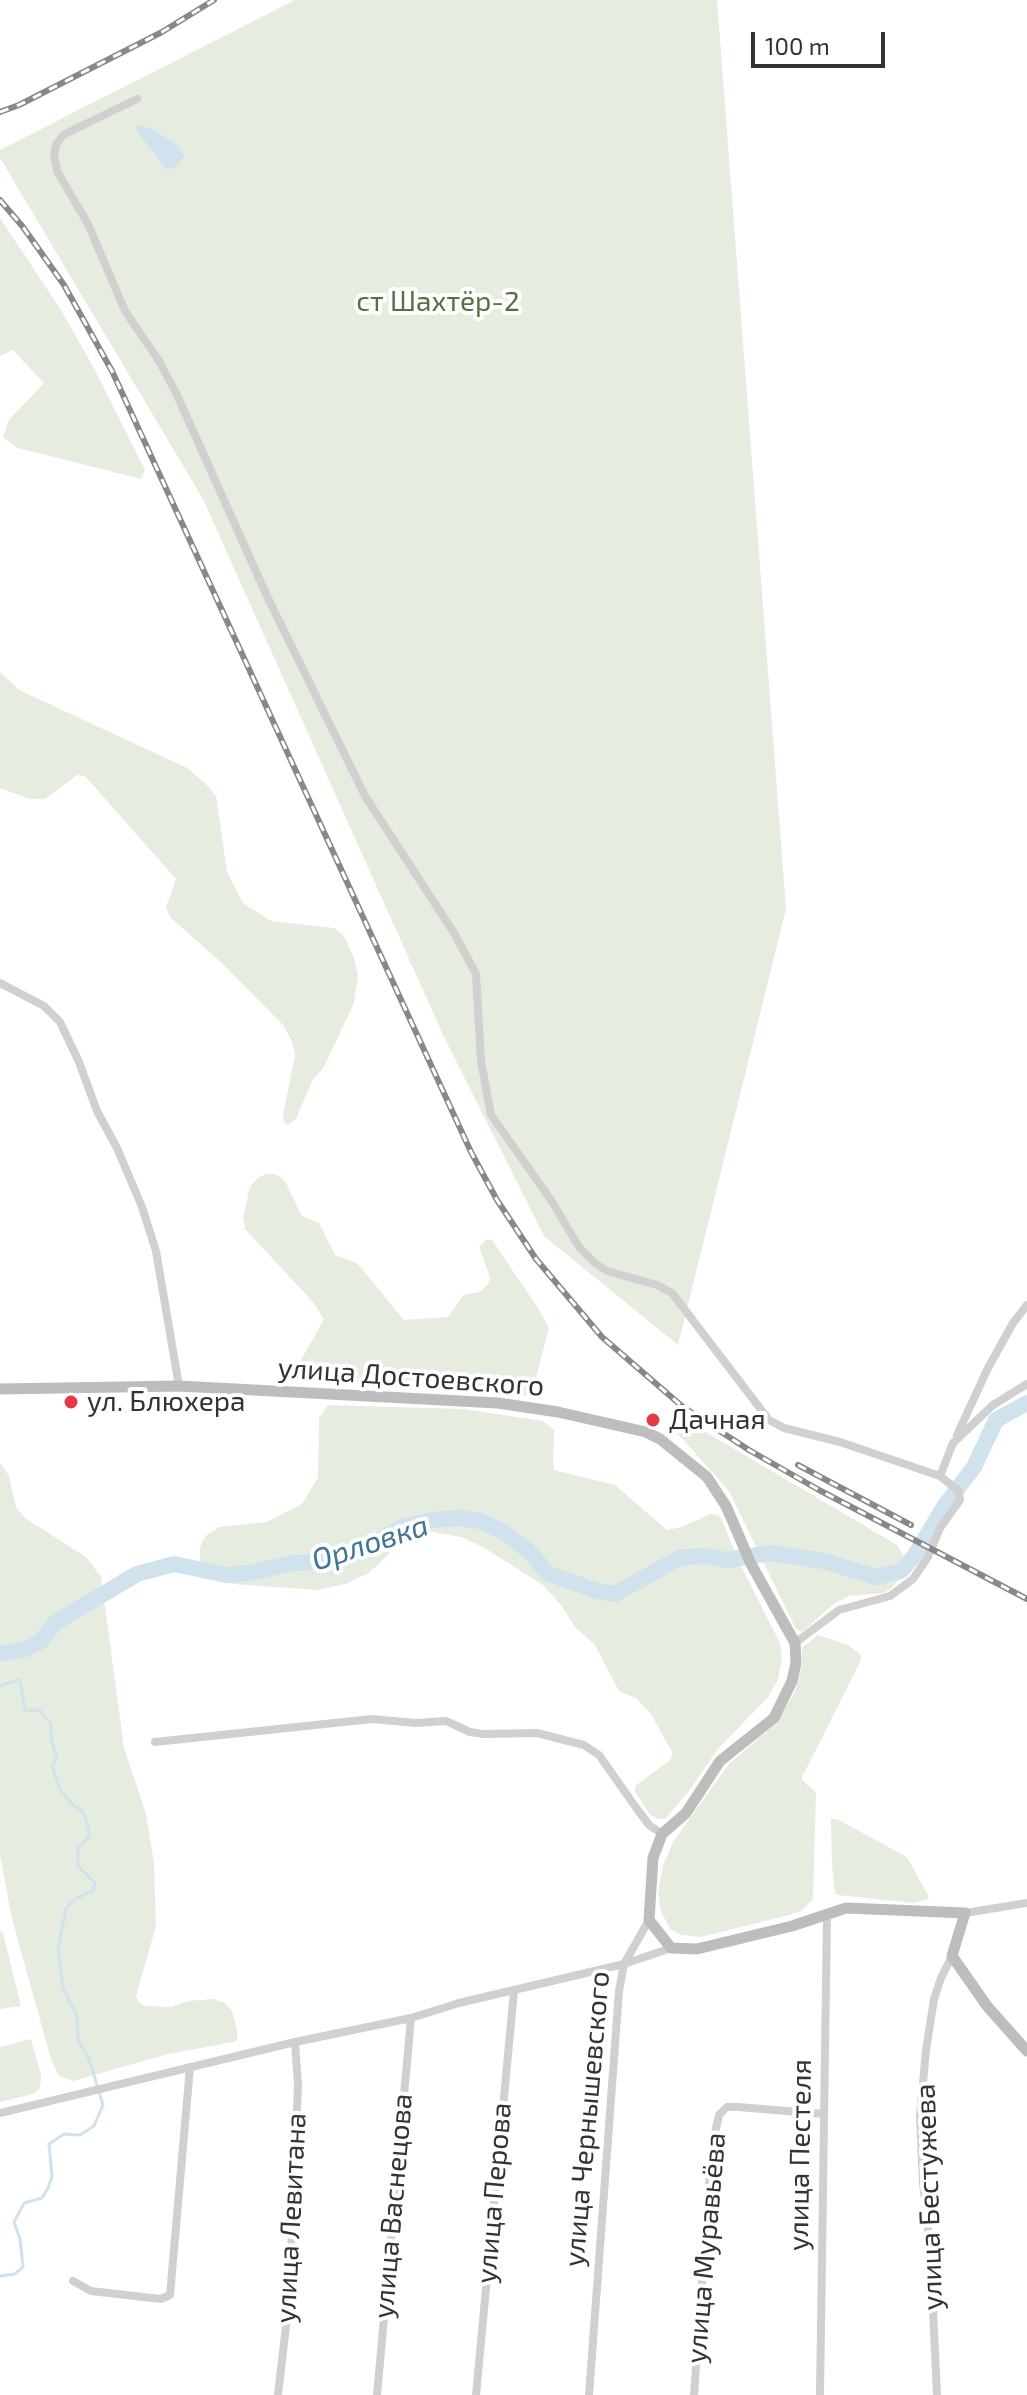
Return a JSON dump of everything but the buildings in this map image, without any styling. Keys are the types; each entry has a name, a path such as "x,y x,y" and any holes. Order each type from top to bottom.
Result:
{"main road":[{"name":"улица Достоевского","path":"0,1389 179,1386 498,1403 558,1412 646,1432 669,1445 707,1477 726,1506 751,1564 795,1643"},
{"path":"662,1834 686,1813 720,1761 774,1718 792,1681 796,1663 795,1643"},
{"name":"улица Чернышевского","path":"649,1920 653,1858 662,1834"},
{"path":"649,1920 671,1948 697,1949 792,1926 846,1908 965,1913 952,1956 987,2006 1027,2051"}],"street":[{"path":"137,99 63,135 54,155 57,171 88,224 125,311 159,361 177,395 266,594 365,796 454,933 476,974 481,1061 491,1115 551,1200 579,1247 607,1271 657,1285 672,1293 769,1420 784,1428 840,1442 940,1476 956,1489 960,1500 940,1528 928,1557 913,1579 890,1596 839,1610 795,1643"},
{"path":"0,983 44,1006 60,1022 97,1111 117,1148 142,1207 156,1251 179,1386"},
{"path":"940,1476 988,1368 1013,1323 1027,1305"},
{"path":"953,1443 993,1405 1027,1384"},
{"path":"155,1742 372,1719 416,1723 446,1721 470,1732 483,1734 537,1733 584,1745 599,1755 649,1825 662,1834"},
{"path":"965,1913 1027,1903"},
{"name":"улица Пестеля","path":"820,2395 827,1915"},
{"name":"улица Чернышевского","path":"589,2395 619,1991 624,1964 649,1920"},
{"path":"0,2113 295,2042 411,2018 459,2003 624,1964 671,1948"},
{"name":"улица Бестужева","path":"937,2395 920,2116 934,1999 952,1956"},
{"name":"улица Перова","path":"476,2395 514,1991"},
{"name":"улица Васнецова","path":"377,2395 411,2018"},
{"name":"улица Левитана","path":"278,2395 289,2300 294,2197 298,2085 295,2042"},
{"path":"73,2281 91,2291 161,2299 170,2295 190,2067"},
{"name":"улица Муравьёва","path":"694,2395 710,2161 719,2115 727,2107 824,2114"}],"green space":[{"name":"ст Шахтёр-2","path":"295,0 717,0 786,909 678,1345 544,1236 444,1037 203,499 0,158 0,150"},
{"path":"0,218 61,310 96,372 145,470 141,479 18,448 3,437 9,420 44,383 13,350 0,356"},
{"path":"0,672 19,690 187,768 216,796 227,872 243,903 271,921 334,928 344,936 358,976 354,1003 324,1067 312,1081 296,1119 288,1125 283,1115 295,1055 293,1044 283,1025 223,964 170,917 166,907 176,879 85,776 77,775 45,799 30,799 0,788"},
{"path":"266,1174 275,1174 285,1181 302,1216 319,1223 335,1255 357,1263 404,1320 448,1317 463,1295 480,1292 489,1283 490,1277 479,1247 486,1240 492,1240 549,1328 532,1392 524,1396 464,1387 303,1381 295,1377 296,1369 324,1319 312,1301 245,1229 243,1218 250,1187"},
{"path":"328,1405 463,1409 543,1421 554,1430 554,1469 615,1485 667,1530 682,1527 710,1514 718,1515 780,1643 782,1658 778,1680 768,1697 717,1750 665,1819 650,1815 635,1792 635,1786 669,1761 673,1754 651,1714 636,1698 619,1691 595,1645 575,1627 544,1586 485,1548 462,1537 432,1532 406,1537 369,1573 345,1584 318,1590 233,1584 206,1576 200,1565 200,1549 208,1534 219,1527 267,1522 302,1504 318,1478 319,1418"},
{"path":"675,1414 897,1545 906,1560 892,1588 883,1593 849,1596 835,1603 802,1632 796,1629 729,1491 669,1424 670,1417"},
{"path":"0,1463 9,1476 16,1507 25,1518 86,1557 101,1577 124,1748 146,1814 154,1863 156,1926 136,1996 138,2002 145,2006 171,2007 188,2001 214,1999 226,2004 232,2011 237,2029 237,2040 233,2042 168,2054 73,2081 59,2076 51,2059 12,1919 0,1855"},
{"path":"818,1635 848,1645 860,1654 861,1660 801,1779 816,1792 813,1899 801,1911 789,1915 701,1937 681,1935 670,1929 661,1911 658,1893 663,1866 673,1842 728,1765 778,1722 795,1691 802,1665 802,1648"},
{"path":"831,1819 837,1819 907,1857 929,1897 914,1903 835,1893"},
{"path":"0,1931 21,2006 0,2009"},
{"path":"31,2039 41,2075 40,2088 33,2094 0,2102 0,2047"}],"water":[{"path":"138,125 152,129 176,144 184,158 167,170 140,135 136,128"}],"waterway":[{"name":"Орловка","path":"0,1654 26,1649 41,1641 56,1622 137,1574 174,1564 226,1575 293,1563 331,1561 355,1553 403,1527 432,1520 459,1518 480,1521 504,1532 531,1553 547,1573 597,1591 615,1594 679,1558 705,1556 727,1560 770,1553 824,1561 876,1577 901,1571 974,1467 996,1420 1027,1403"},
{"path":"0,1686 20,1679 25,1711 39,1710 51,1723 51,1739 57,1758 52,1766 60,1790 83,1812 88,1826 89,1836 78,1849 78,1866 95,1883 93,1891 75,1899 66,1909 58,1948 63,1988 77,2016 78,2040 89,2059 103,2105 94,2126 80,2135 64,2134 49,2144 52,2177 48,2188 42,2198 24,2203 14,2222 20,2239 23,2267 15,2274 0,2276"}],"railway":[{"path":"0,112 162,32 214,0"},
{"path":"0,200 64,285 112,371 471,1152 497,1200 536,1259 602,1337 683,1407 819,1490 1027,1599"},
{"path":"798,1465 911,1525"}],"place":[{"name":"ул. Блюхера","path":"71,1402"},
{"name":"Дачная","path":"653,1420"}]}
